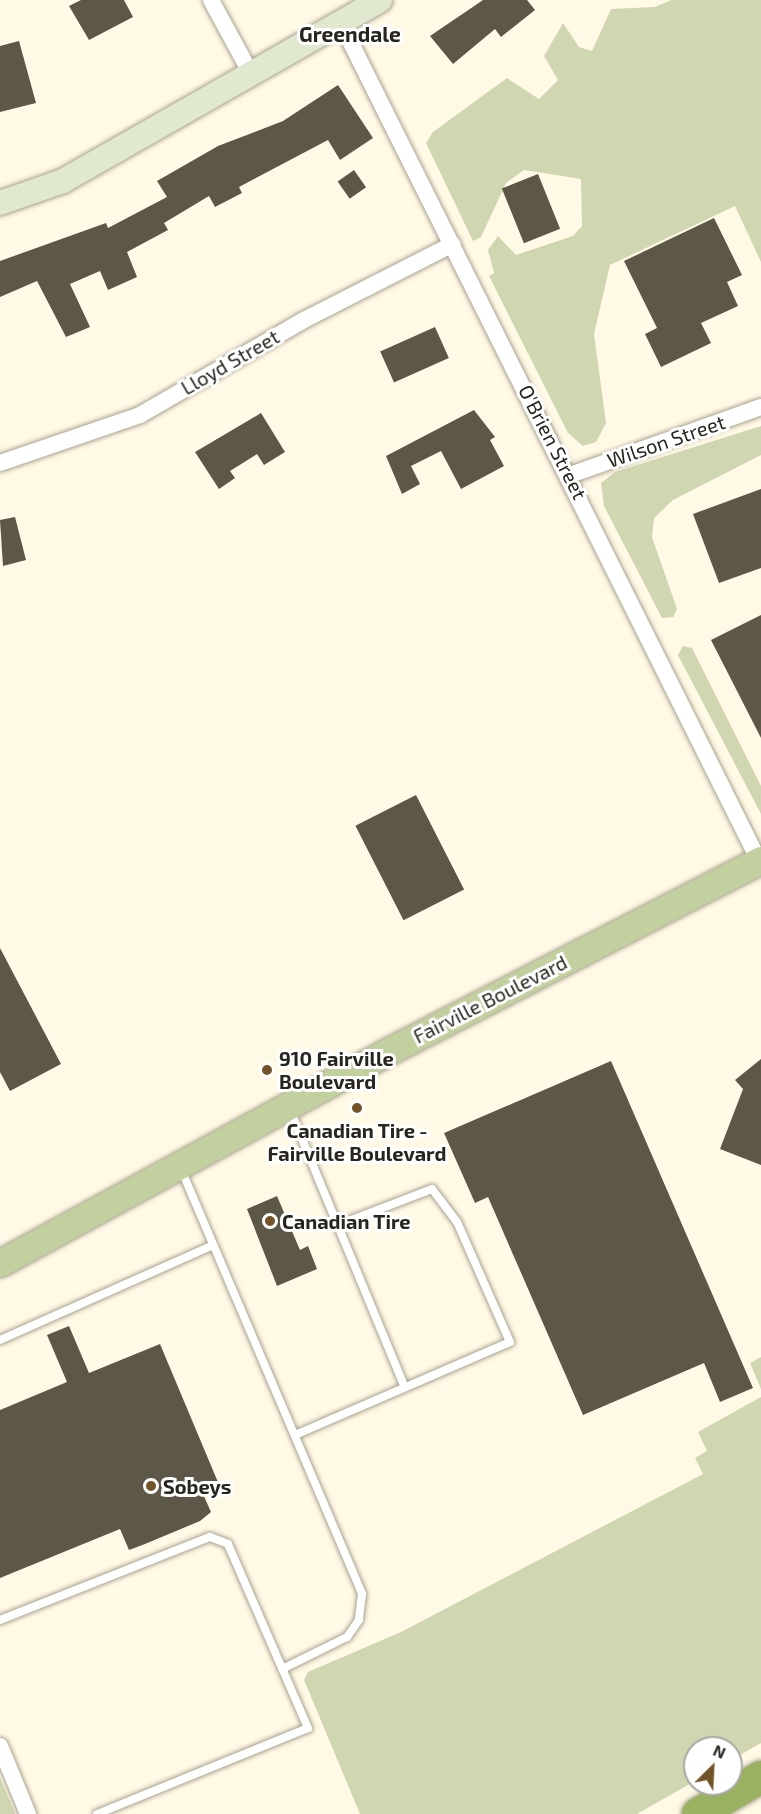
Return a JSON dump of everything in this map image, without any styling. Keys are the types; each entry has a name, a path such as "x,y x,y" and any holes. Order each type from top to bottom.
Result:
{"highway":[{"path":"698,1814 761,1777"}],"main road":[{"path":"0,203 63,181 342,25 380,0"},
{"name":"Fairville Boulevard","path":"0,1263 181,1168 288,1107 760,860"}],"street":[{"path":"211,0 251,74"},
{"name":"O'Brien Street","path":"342,25 570,475 760,860"},
{"name":"Lloyd Street","path":"0,463 140,415 302,321 453,244"},
{"name":"Wilson Street","path":"570,475 761,407"},
{"path":"0,1746 28,1814"}],"lane":[{"path":"288,1107 405,1387"},
{"path":"181,1168 295,1435 362,1603 347,1637 282,1669"},
{"path":"295,1435 510,1342 457,1222 432,1189 338,1225"},
{"path":"0,1340 213,1245"},
{"path":"0,1620 221,1537 308,1728 97,1814"}],"green space":[{"path":"671,0 761,0 761,262 735,206 610,265 594,334 606,423 596,442 583,446 568,433 489,276 494,273 488,250 498,236 516,255 573,236 582,226 581,179 524,170 506,183 481,237 473,241 426,143 433,132 507,78 539,99 558,80 544,56 563,23 579,47 592,51 611,9 655,7"},
{"path":"761,426 761,455 673,500 654,518 652,537 677,609 673,617 662,618 604,506 601,483 615,472"},
{"path":"683,646 692,648 761,786 761,814 678,655"},
{"path":"761,1357 761,1389 750,1363"},
{"path":"761,1397 761,1743 743,1753 743,1736 683,1736 683,1788 637,1814 360,1814 304,1680 308,1672 401,1632 703,1474 695,1458 707,1451 698,1432"},
{"path":"0,1778 15,1813 15,1814 0,1814"}],"building":[{"path":"81,0 124,0 133,17 89,40 69,6"},
{"path":"483,0 527,0 535,10 501,37 495,29 453,64 430,36"},
{"path":"19,41 36,103 0,112 0,46"},
{"path":"338,85 373,138 340,160 328,140 239,187 242,193 215,207 209,196 164,223 168,230 127,252 137,277 108,290 100,271 70,284 90,327 66,337 37,281 0,297 0,261 106,223 108,228 167,197 157,181 218,146 283,121"},
{"path":"354,170 366,187 350,199 338,181"},
{"path":"538,174 560,229 524,243 502,189"},
{"path":"714,218 742,275 727,282 738,306 701,323 711,343 661,367 645,334 657,328 624,261"},
{"path":"435,327 449,358 394,382 380,351"},
{"path":"474,410 495,437 490,440 504,466 461,489 441,451 411,466 420,484 402,494 386,456"},
{"path":"261,413 285,452 264,465 257,454 230,471 235,478 219,489 195,452"},
{"path":"761,489 761,568 719,583 693,514"},
{"path":"15,517 26,560 3,566 0,520"},
{"path":"761,615 761,738 711,640"},
{"path":"416,795 464,889 404,920 355,826"},
{"path":"0,948 61,1064 10,1091 0,1072"},
{"path":"761,1059 761,1165 720,1149 743,1089 735,1080"},
{"path":"611,1061 753,1388 720,1402 704,1363 583,1415 488,1197 475,1203 444,1133"},
{"path":"277,1196 300,1250 308,1246 317,1269 277,1286 247,1209"},
{"path":"69,1326 89,1373 160,1344 220,1487 203,1494 211,1512 200,1521 145,1544 129,1550 120,1529 0,1578 0,1410 67,1382 47,1335"}],"place":[{"name":"910 Fairville Boulevard","path":"267,1070"},
{"name":"Canadian Tire - Fairville Boulevard","path":"357,1108"},
{"name":"Canadian Tire","path":"270,1221"},
{"name":"Sobeys","path":"151,1486"}],"district":[{"name":"Greendale","path":"350,34"}]}
